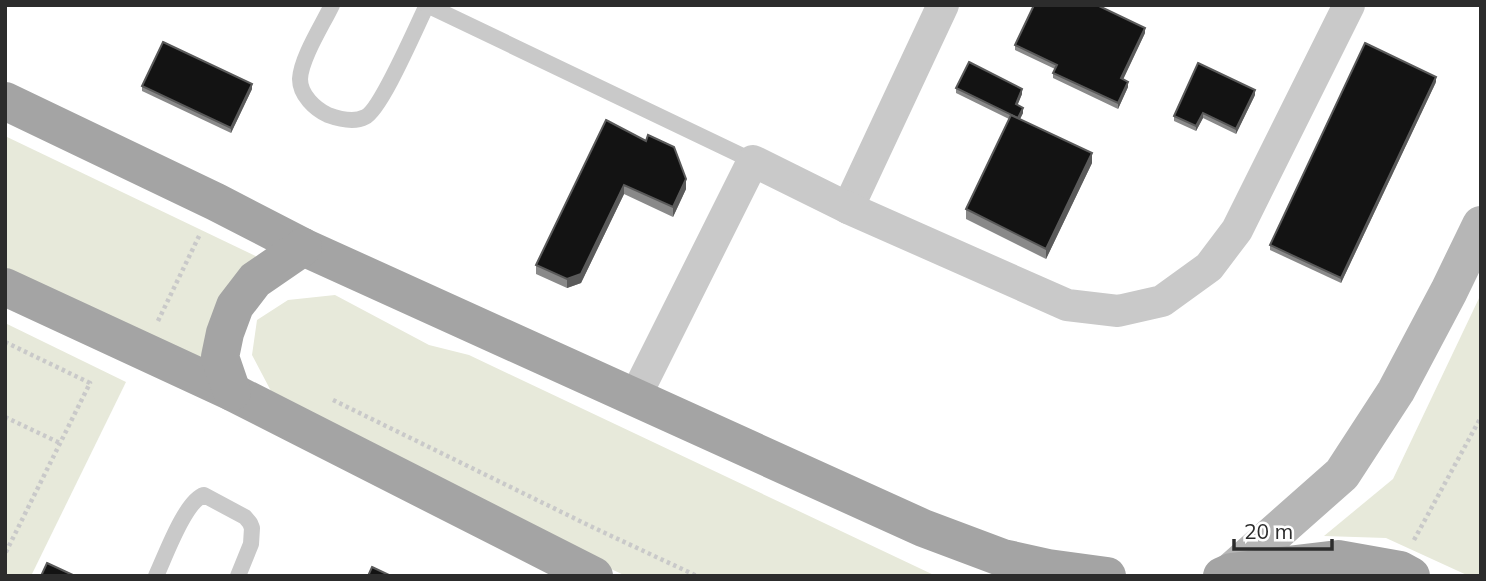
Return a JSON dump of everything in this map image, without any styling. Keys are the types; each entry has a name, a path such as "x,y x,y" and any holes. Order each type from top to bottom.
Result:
{"main road":[{"path":"5,101 216,202 303,247 923,528 1003,558 1048,568 1107,576"},
{"path":"1227,574 1342,474 1396,391 1450,291 1481,225"},
{"path":"232,393 220,357 235,306 255,280 303,247"},
{"path":"5,287 232,393 576,572"},
{"path":"1227,574 1338,559 1400,570 1411,576"}],"street":[{"path":"848,208 943,5"},
{"path":"635,397 753,161 848,208 1067,305 1118,311 1162,300 1209,267 1237,230 1349,5"}],"lane":[{"path":"332,5 304,62 300,81 305,95 318,110 336,118 352,120 366,117 380,102 427,5 753,161"},
{"path":"156,576 188,508 198,497 204,495 245,517 250,523 251,544 238,576"}],"path":[{"path":"144,352 216,202"},
{"path":"5,342 90,383 5,554"},
{"path":"5,417 60,443"},
{"path":"1421,525 1481,417"}],"shaded area":[{"path":"5,136 266,261 214,383 5,286"},
{"path":"1481,294 1481,576 1469,576 1386,538 1324,536 1393,479"},
{"path":"335,295 429,345 469,355 936,576 626,576 409,475 272,393 252,355 257,320 288,300"},
{"path":"5,323 126,382 31,576 5,576"}],"building":[{"path":"1034,5 1097,5 1145,28 1121,78 1128,82 1118,103 1053,73 1057,65 1015,45"},
{"path":"163,42 252,84 231,128 142,86"},
{"path":"1365,43 1436,77 1341,278 1270,245"},
{"path":"969,62 1022,89 1016,104 1023,108 1018,118 956,88"},
{"path":"1198,63 1255,90 1236,129 1203,113 1196,126 1174,116"},
{"path":"1011,115 1092,153 1046,249 966,209"},
{"path":"606,120 646,141 648,135 674,147 686,179 673,207 624,185 581,274 567,279 536,265"},
{"path":"47,563 75,576 41,576"},
{"path":"372,567 391,576 368,576"}]}
